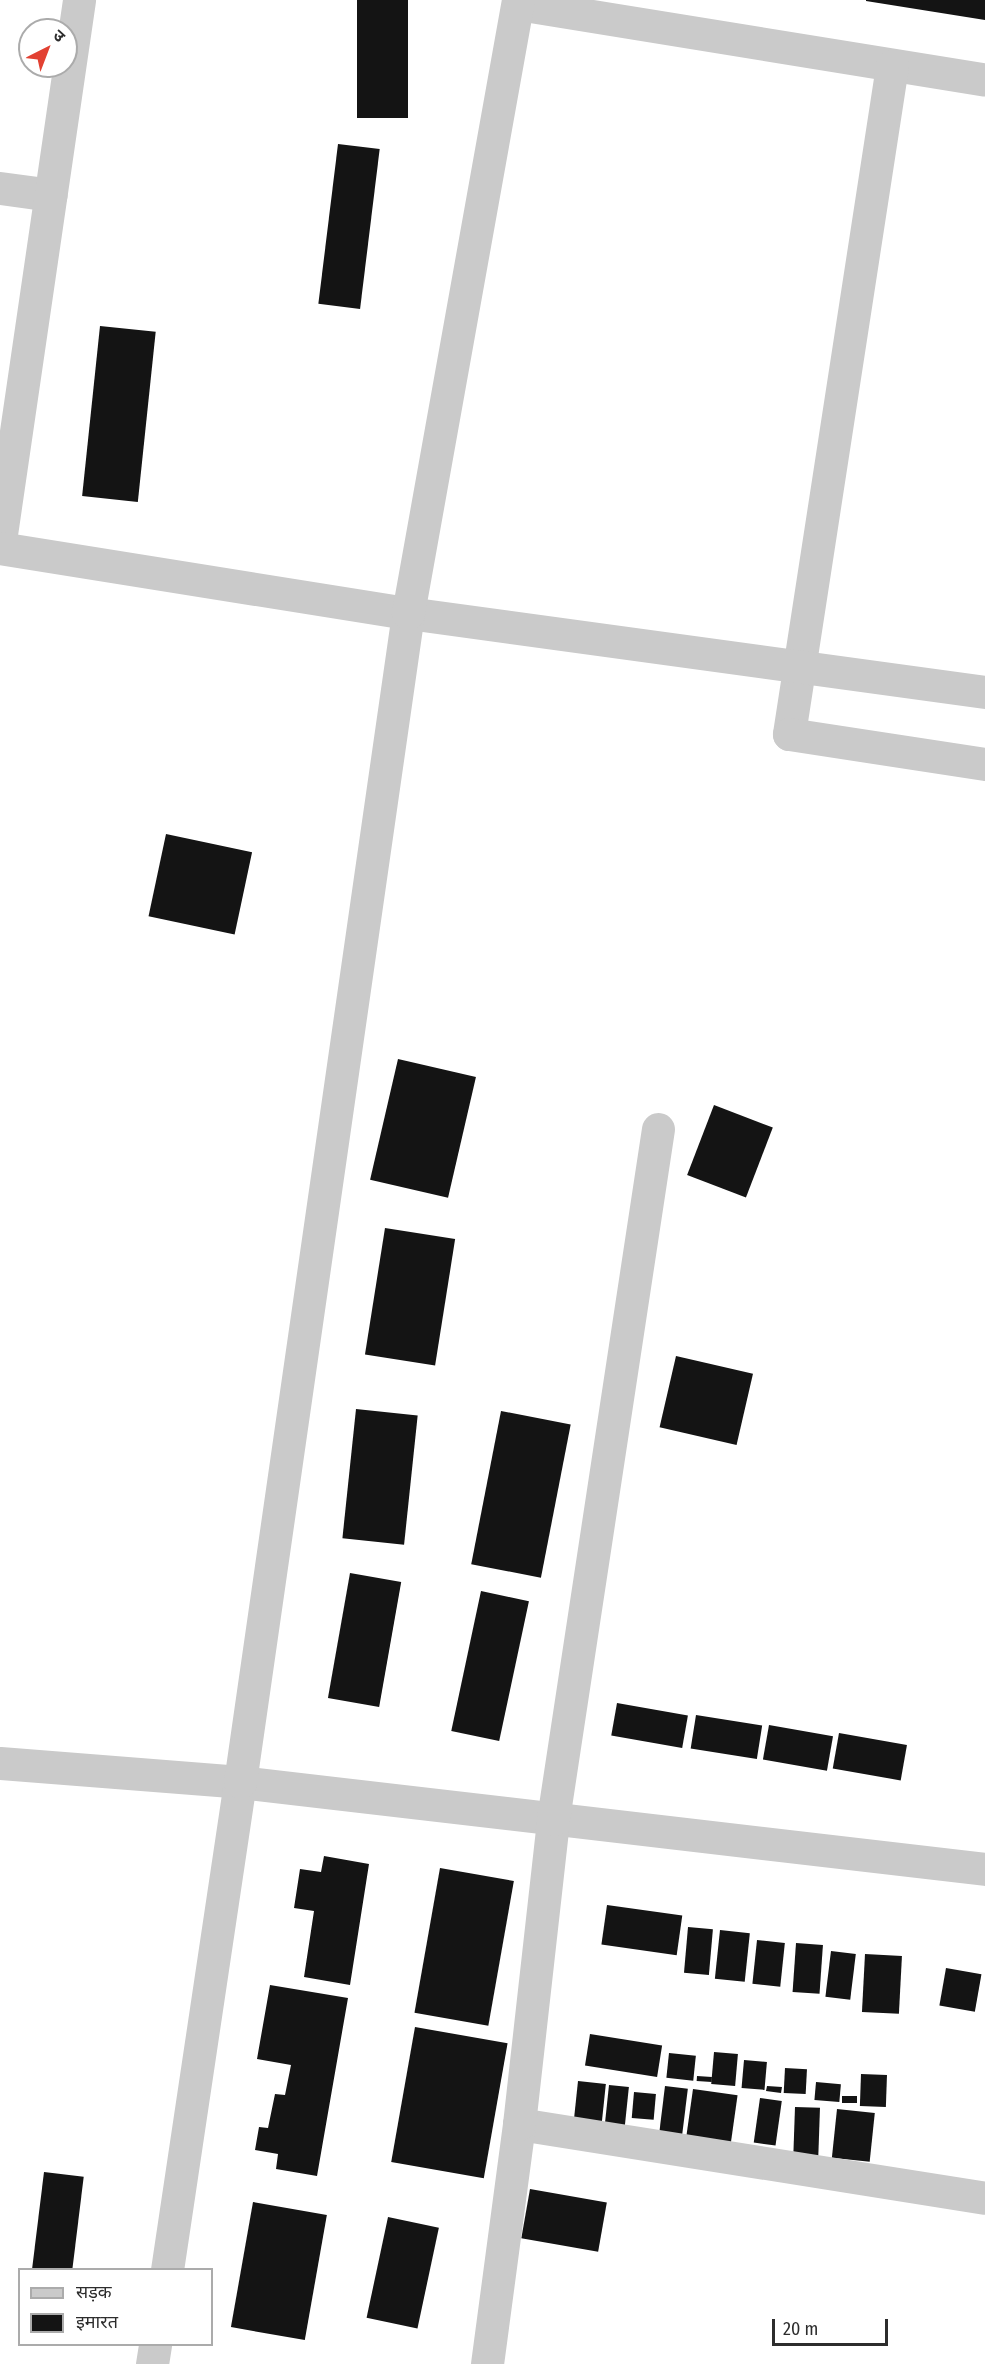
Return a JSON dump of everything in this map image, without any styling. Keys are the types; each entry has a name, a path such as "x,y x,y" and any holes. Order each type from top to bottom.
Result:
{"street":[{"path":"0,541 79,0"},
{"path":"167,2268 240,1782 408,613 518,2 985,80"},
{"path":"892,66 789,734 985,765"},
{"path":"0,188 51,195"},
{"path":"0,548 408,613 985,692"},
{"path":"487,2364 519,2124 553,1819 658,1129"},
{"path":"0,1763 240,1782 985,1869"},
{"path":"519,2124 985,2198"},
{"path":"152,2364 155,2346"}],"building":[{"path":"357,0 408,0 408,118 357,118"},
{"path":"985,0 985,20 866,1"},
{"path":"338,144 380,149 360,309 318,304"},
{"path":"100,326 156,332 138,502 82,496"},
{"path":"166,834 252,852 235,934 149,916"},
{"path":"398,1059 476,1077 448,1198 370,1180"},
{"path":"714,1105 773,1128 746,1198 687,1175"},
{"path":"385,1228 455,1239 435,1366 365,1354"},
{"path":"676,1356 753,1374 737,1445 660,1427"},
{"path":"356,1409 418,1415 404,1545 342,1538"},
{"path":"501,1411 571,1425 541,1578 471,1564"},
{"path":"350,1573 401,1582 379,1707 328,1698"},
{"path":"481,1591 529,1601 499,1741 451,1731"},
{"path":"617,1703 688,1716 682,1748 611,1735"},
{"path":"696,1715 762,1725 757,1759 691,1749"},
{"path":"769,1725 833,1736 827,1771 763,1759"},
{"path":"839,1733 907,1745 901,1780 833,1768"},
{"path":"324,1856 369,1864 350,1985 304,1977 314,1911 294,1908 300,1869 321,1872"},
{"path":"440,1868 514,1881 488,2026 414,2013"},
{"path":"607,1905 682,1916 677,1955 601,1945"},
{"path":"688,1927 713,1929 709,1975 684,1973"},
{"path":"720,1930 750,1933 745,1982 715,1979"},
{"path":"757,1940 785,1943 780,1987 752,1984"},
{"path":"796,1943 823,1945 820,1994 793,1992"},
{"path":"831,1951 856,1954 850,2000 825,1997"},
{"path":"865,1954 902,1956 899,2014 862,2012"},
{"path":"946,1968 981,1974 975,2012 939,2005"},
{"path":"270,1985 348,1998 317,2176 276,2169 278,2154 255,2150 259,2127 268,2128 275,2094 285,2095 291,2065 257,2059"},
{"path":"415,2027 508,2043 484,2178 391,2162"},
{"path":"590,2034 662,2045 657,2077 585,2066"},
{"path":"714,2052 738,2054 735,2086 711,2084"},
{"path":"669,2053 696,2056 693,2081 666,2078"},
{"path":"744,2060 767,2062 764,2090 742,2088"},
{"path":"785,2068 807,2069 806,2094 784,2093"},
{"path":"861,2074 887,2075 886,2107 860,2106"},
{"path":"697,2076 712,2077 712,2082 697,2081"},
{"path":"578,2081 606,2084 601,2129 573,2126"},
{"path":"816,2082 841,2084 839,2102 814,2100"},
{"path":"609,2085 629,2087 625,2126 605,2124"},
{"path":"665,2086 688,2089 682,2135 659,2133"},
{"path":"767,2086 782,2087 781,2093 766,2091"},
{"path":"693,2089 738,2095 730,2146 686,2140"},
{"path":"634,2092 656,2094 654,2120 632,2118"},
{"path":"842,2096 857,2096 857,2103 842,2103"},
{"path":"760,2098 782,2101 776,2146 754,2143"},
{"path":"795,2107 820,2108 818,2159 793,2158"},
{"path":"837,2109 875,2113 870,2162 832,2158"},
{"path":"44,2172 84,2177 73,2268 32,2268"},
{"path":"530,2189 607,2203 598,2252 521,2238"},
{"path":"253,2202 327,2215 305,2340 231,2327"},
{"path":"388,2217 439,2228 417,2329 367,2318"}]}
